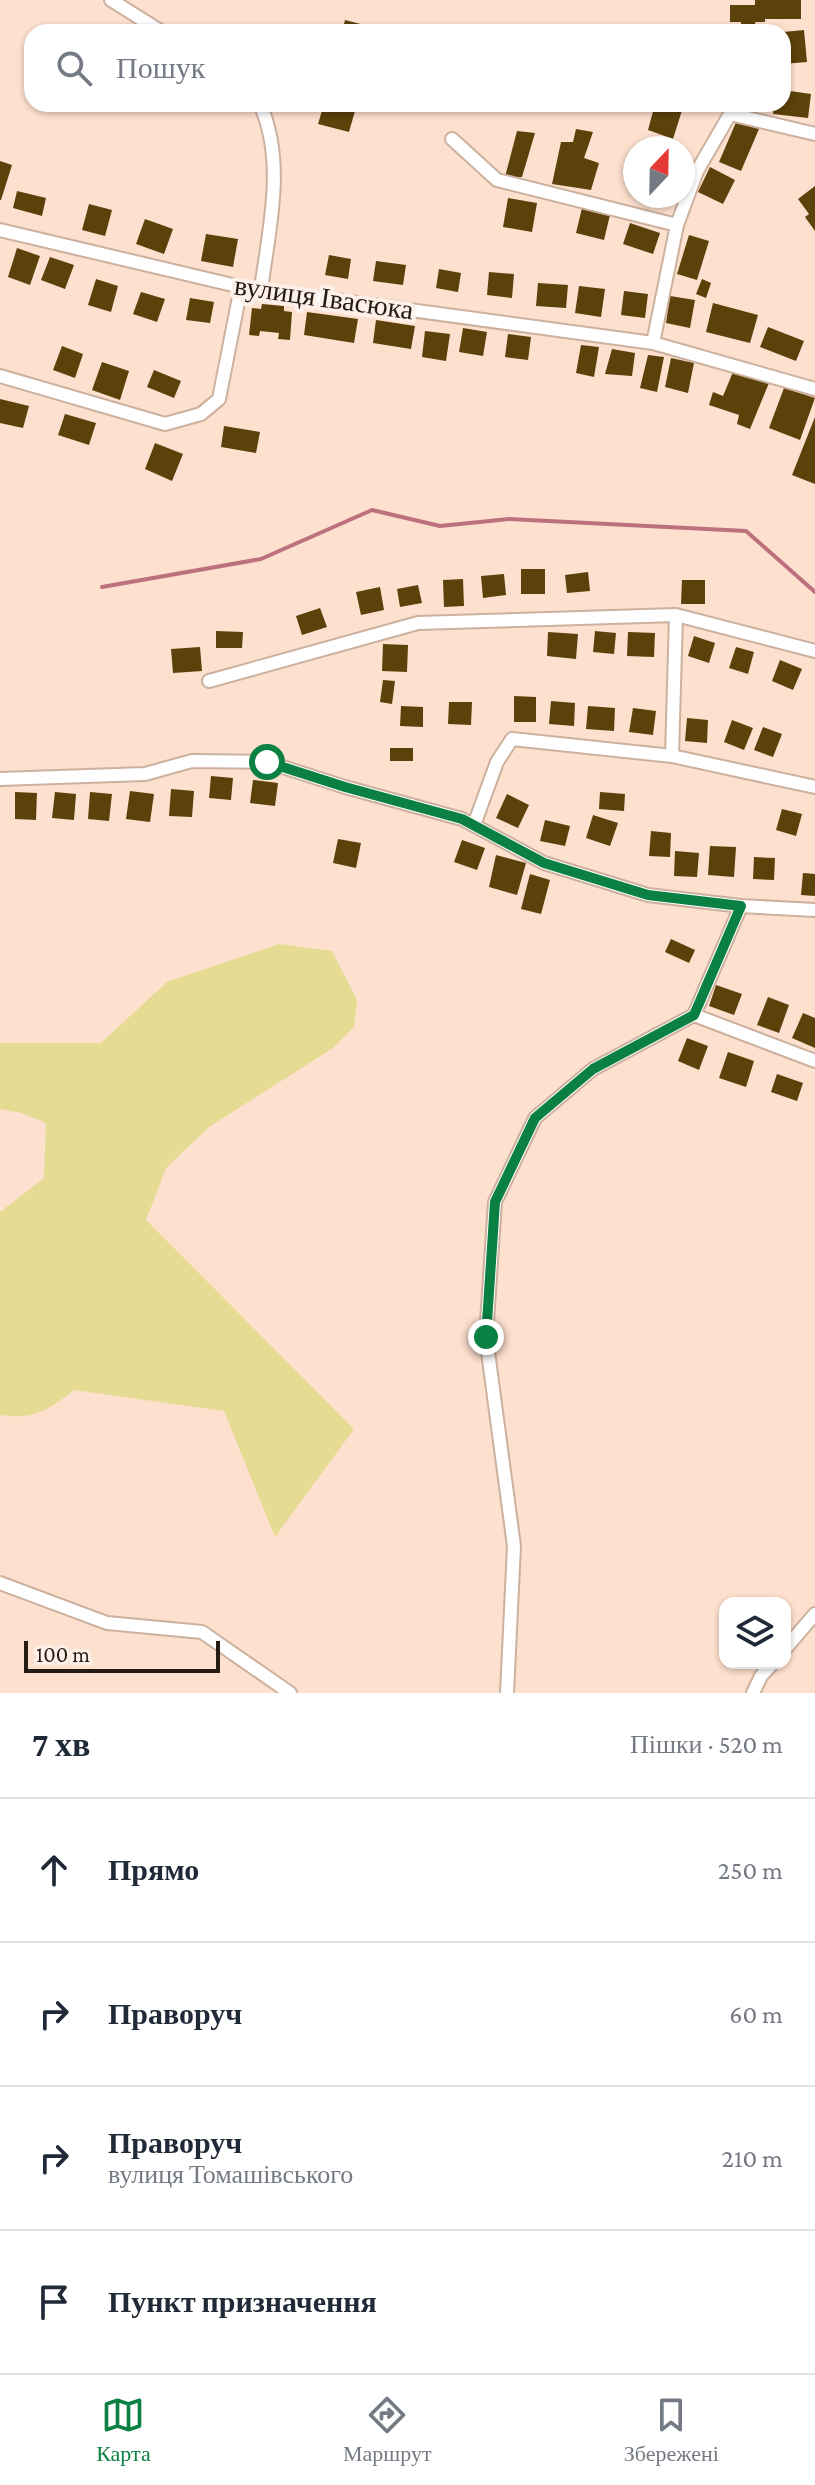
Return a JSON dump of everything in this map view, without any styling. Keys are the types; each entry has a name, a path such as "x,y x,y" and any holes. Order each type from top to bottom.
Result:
{"street":[{"path":"111,0 149,24"},
{"path":"261,289 272,204 274,155 263,112"},
{"path":"653,343 677,225 697,171 730,114 815,134"},
{"path":"452,139 497,180 677,225"},
{"name":"вулиця Івасюка","path":"0,230 241,287 653,343 815,389"},
{"path":"0,376 165,424 201,414 219,399 241,287"},
{"path":"209,681 418,623 676,615 815,651"},
{"path":"672,756 676,615"},
{"path":"474,825 497,762 512,739 672,756 815,787"},
{"path":"0,779 145,774 192,761 267,762 462,819 544,863 648,895 741,906 815,910"},
{"path":"507,1693 514,1546 486,1337 495,1202 535,1118 593,1069 694,1015 741,906"},
{"path":"694,1015 815,1061"},
{"path":"0,1583 107,1623 202,1632 290,1693"},
{"path":"791,1642 815,1614"},
{"path":"753,1693 767,1669"}],"shaded area":[{"path":"279,944 332,951 357,1000 354,1027 333,1048 209,1127 166,1168 146,1220 354,1429 275,1537 224,1411 74,1390 40,1412 22,1416 0,1415 0,1212 44,1178 46,1123 22,1113 0,1109 0,1043 101,1043 167,982"}],"building":[{"path":"755,0 801,0 801,19 765,19 765,22 755,24 730,22 730,5 755,5"},
{"path":"804,30 807,62 791,63 791,31"},
{"path":"791,91 811,94 808,118 773,114 791,112"},
{"path":"322,112 355,112 349,132 318,124"},
{"path":"653,112 681,112 674,136 648,130"},
{"path":"737,120 759,129 741,171 719,162"},
{"path":"576,129 593,132 584,158 599,163 591,190 552,184 561,142 573,142"},
{"path":"517,131 535,133 522,177 505,177"},
{"path":"0,161 12,165 1,200 0,200"},
{"path":"710,167 735,180 723,204 698,192"},
{"path":"815,186 815,231 805,217 809,214 798,199"},
{"path":"17,191 46,198 42,216 13,208"},
{"path":"508,198 537,203 532,232 503,227"},
{"path":"89,204 112,210 105,236 82,230"},
{"path":"582,208 610,215 604,240 576,233"},
{"path":"145,219 173,229 164,254 136,244"},
{"path":"630,223 660,233 653,254 623,244"},
{"path":"206,234 238,239 233,267 201,261"},
{"path":"689,235 709,241 697,280 677,274"},
{"path":"17,248 40,256 30,285 8,277"},
{"path":"329,255 351,259 348,279 325,275"},
{"path":"50,257 74,265 65,289 41,280"},
{"path":"376,261 406,265 403,285 373,281"},
{"path":"439,269 461,273 458,292 436,288"},
{"path":"489,272 514,274 512,298 487,295"},
{"path":"96,279 118,286 111,312 88,305"},
{"path":"702,279 711,283 706,298 696,294"},
{"path":"538,283 568,285 566,308 536,306"},
{"path":"579,286 605,289 601,317 575,313"},
{"path":"624,291 648,294 645,318 621,315"},
{"path":"141,292 165,299 157,322 133,314"},
{"path":"670,296 695,300 690,328 666,323"},
{"path":"190,298 214,302 210,323 186,320"},
{"path":"713,303 758,315 750,343 706,332"},
{"path":"262,304 284,306 284,311 292,312 290,340 278,339 279,333 260,331 259,336 249,335 252,308 261,309"},
{"path":"307,312 358,319 354,343 304,335"},
{"path":"376,320 415,326 411,349 373,343"},
{"path":"768,327 804,341 796,361 760,347"},
{"path":"463,328 487,332 483,356 459,352"},
{"path":"425,331 450,334 446,361 422,357"},
{"path":"508,334 531,337 528,360 505,357"},
{"path":"581,345 599,347 594,377 576,373"},
{"path":"62,346 83,354 75,378 53,370"},
{"path":"612,349 635,353 632,376 605,374"},
{"path":"648,355 664,357 657,392 640,388"},
{"path":"671,358 694,363 688,393 665,387"},
{"path":"102,362 129,371 120,400 92,390"},
{"path":"154,370 181,381 174,398 147,387"},
{"path":"733,372 769,383 750,429 737,424 739,415 709,405 713,392 723,396"},
{"path":"784,388 815,398 800,440 769,428"},
{"path":"0,399 29,406 23,428 0,423"},
{"path":"65,414 96,423 89,445 58,435"},
{"path":"815,417 815,484 792,475"},
{"path":"224,426 260,432 256,453 221,447"},
{"path":"155,443 183,454 172,481 145,469"},
{"path":"521,569 545,569 545,594 521,594"},
{"path":"588,572 590,591 567,593 565,575"},
{"path":"504,574 506,595 483,598 481,576"},
{"path":"463,579 464,606 444,607 443,580"},
{"path":"682,580 705,580 705,604 681,604"},
{"path":"418,585 422,603 400,607 397,589"},
{"path":"380,587 384,610 361,615 356,592"},
{"path":"320,608 327,627 302,635 296,616"},
{"path":"216,631 243,632 242,648 216,648"},
{"path":"595,631 616,633 614,654 593,652"},
{"path":"548,632 578,634 576,659 547,656"},
{"path":"628,632 655,633 654,657 627,656"},
{"path":"694,636 715,643 709,663 688,656"},
{"path":"383,644 408,645 407,672 382,671"},
{"path":"200,647 202,671 173,673 171,649"},
{"path":"736,647 754,652 748,674 729,668"},
{"path":"780,660 802,669 793,690 772,681"},
{"path":"383,680 395,681 392,704 380,702"},
{"path":"514,696 536,697 536,722 514,722"},
{"path":"551,701 575,703 574,726 549,724"},
{"path":"449,702 472,702 471,725 448,724"},
{"path":"401,706 423,707 423,727 400,726"},
{"path":"588,706 615,708 614,731 586,729"},
{"path":"633,708 656,711 653,735 629,732"},
{"path":"687,718 708,720 707,743 685,741"},
{"path":"732,720 753,728 744,750 724,742"},
{"path":"763,727 782,734 773,757 754,750"},
{"path":"390,748 413,748 413,761 390,761"},
{"path":"211,776 233,778 231,800 209,798"},
{"path":"253,780 278,783 275,806 250,803"},
{"path":"171,789 194,791 192,817 169,816"},
{"path":"130,791 154,794 150,822 126,819"},
{"path":"15,792 37,793 36,820 15,819"},
{"path":"55,792 76,794 74,820 52,818"},
{"path":"90,792 112,794 109,821 88,819"},
{"path":"600,792 625,794 624,811 599,809"},
{"path":"507,794 529,805 518,828 496,818"},
{"path":"782,809 802,814 796,836 776,830"},
{"path":"593,815 618,823 610,846 586,838"},
{"path":"545,820 570,826 565,846 540,841"},
{"path":"651,831 671,833 670,857 649,856"},
{"path":"338,839 361,843 356,868 333,863"},
{"path":"462,840 485,848 477,870 454,862"},
{"path":"710,846 736,847 734,877 708,875"},
{"path":"675,851 699,853 697,877 674,876"},
{"path":"496,855 526,863 517,895 489,887"},
{"path":"754,857 775,858 774,880 753,879"},
{"path":"803,873 815,874 815,896 801,895"},
{"path":"530,874 550,880 541,914 521,909"},
{"path":"671,939 695,950 689,963 665,952"},
{"path":"716,985 742,994 734,1015 709,1006"},
{"path":"768,997 789,1005 779,1033 757,1025"},
{"path":"803,1013 815,1018 815,1048 792,1038"},
{"path":"687,1038 708,1046 699,1070 678,1061"},
{"path":"728,1052 754,1061 746,1087 719,1078"},
{"path":"777,1074 803,1083 797,1101 771,1092"}],"waterway":[{"path":"102,587 261,559 372,510 440,526 509,519 746,531 815,592"}],"route":[{"path":"267,762 462,819 544,863 648,895 741,906 694,1015 593,1069 535,1118 495,1202 486,1337"}]}
